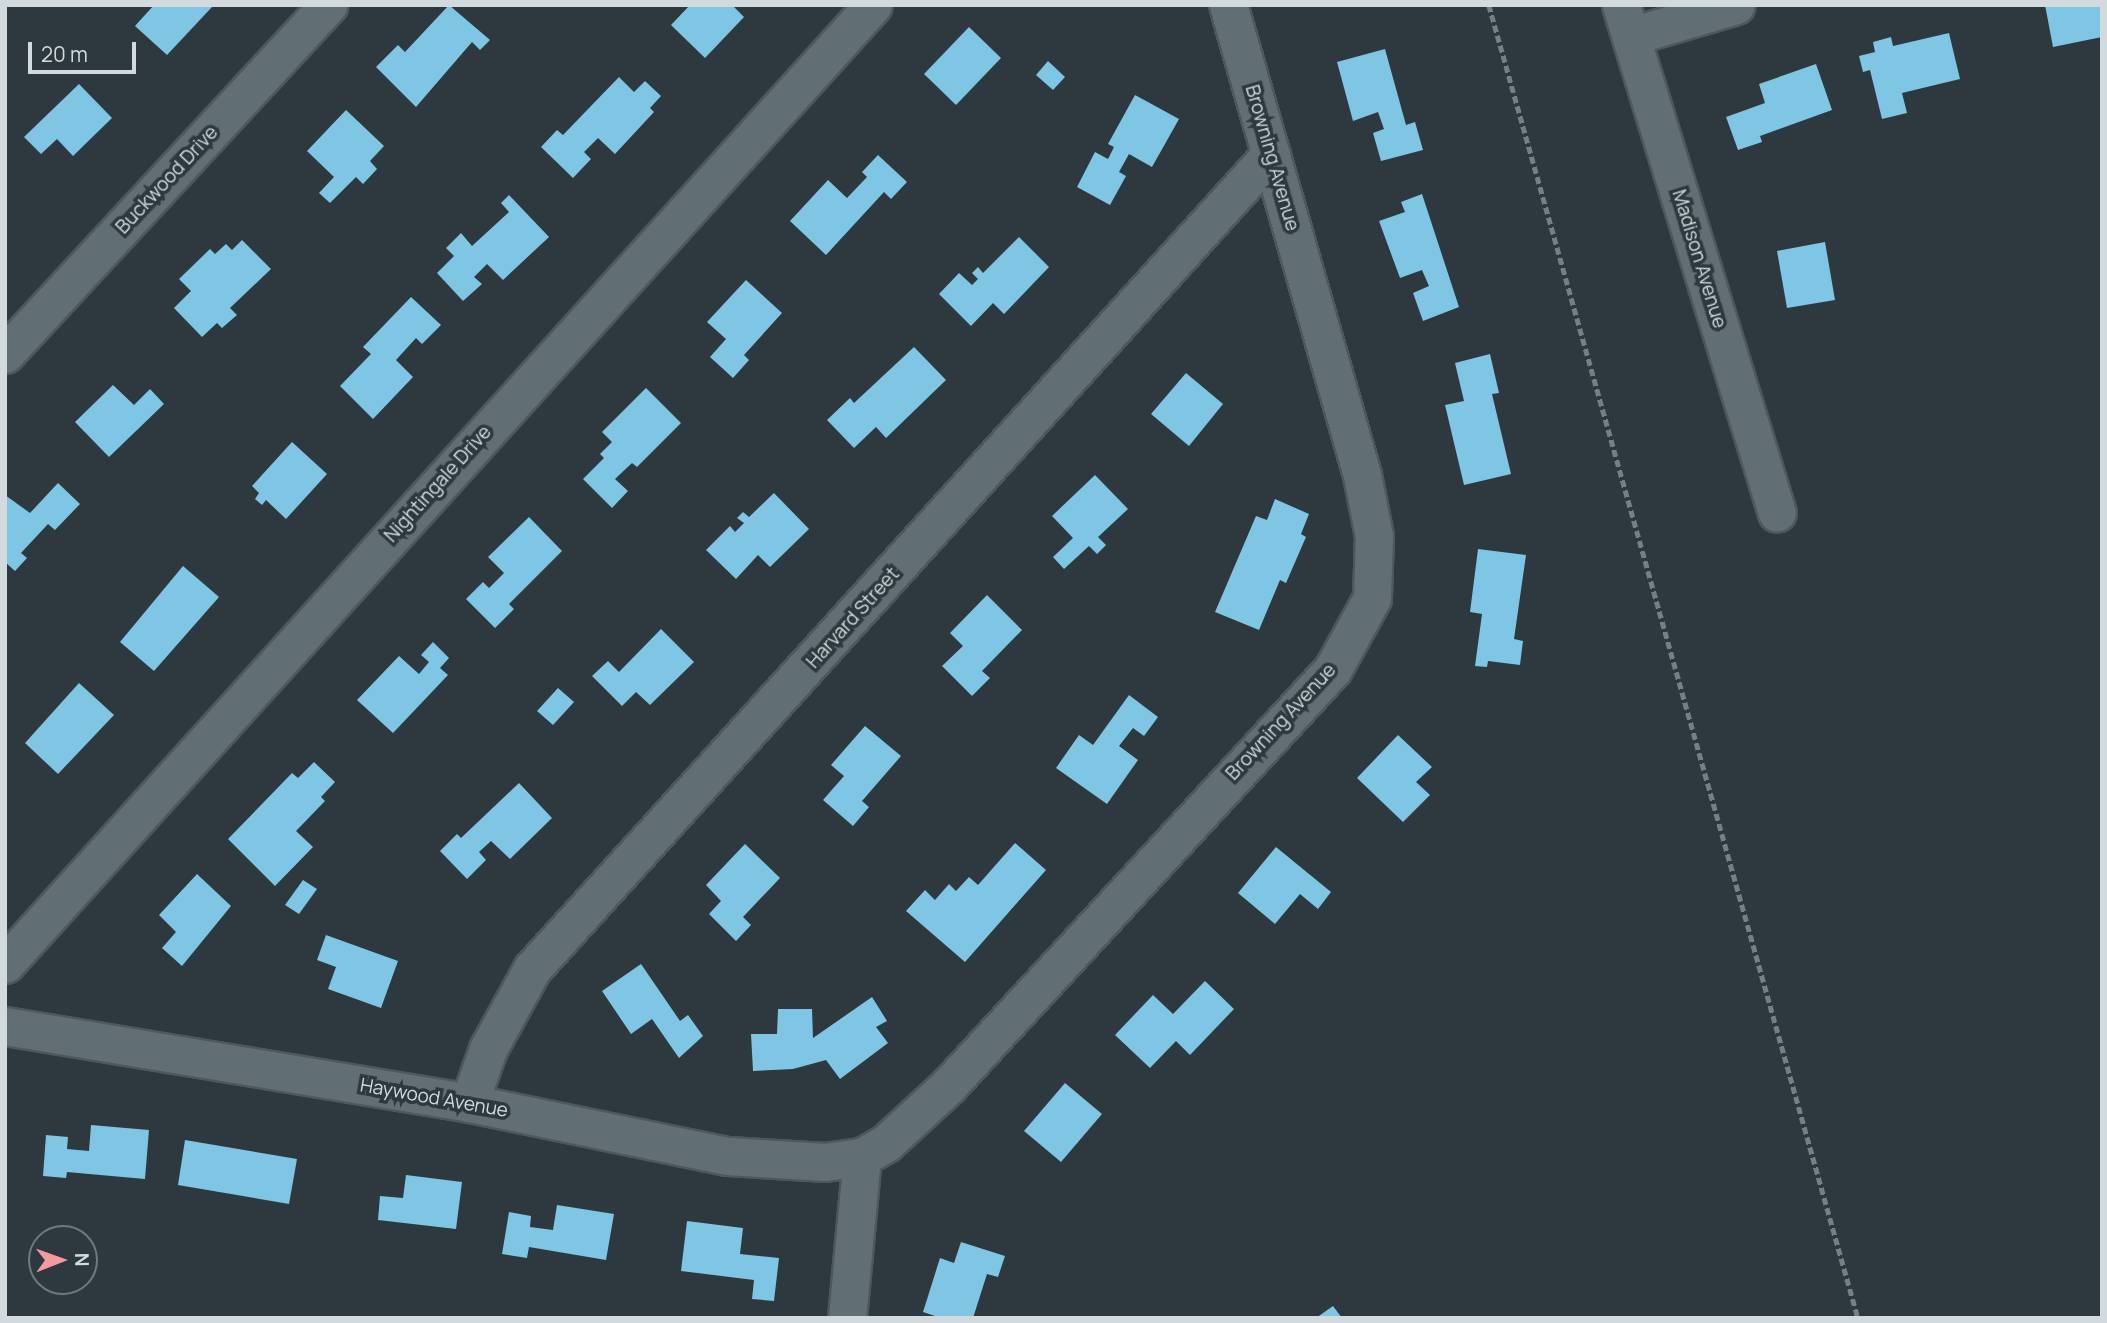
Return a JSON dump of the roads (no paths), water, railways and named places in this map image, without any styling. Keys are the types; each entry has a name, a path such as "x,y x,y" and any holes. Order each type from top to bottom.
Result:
{"street":[{"name":"Buckwood Drive","path":"5,354 328,5"},
{"name":"Nightingale Drive","path":"5,964 873,5"},
{"name":"Browning Avenue","path":"862,1157 886,1143 949,1085 1333,669 1372,598 1374,536 1362,475 1228,5"},
{"path":"1626,21 1736,5"},
{"name":"Madison Avenue","path":"1626,21 1777,513"},
{"name":"Harvard Street","path":"469,1103 488,1049 532,969 1271,154"},
{"name":"Haywood Avenue","path":"5,1026 469,1103 728,1156 825,1162 862,1157"},
{"path":"847,1318 862,1157"}]}
